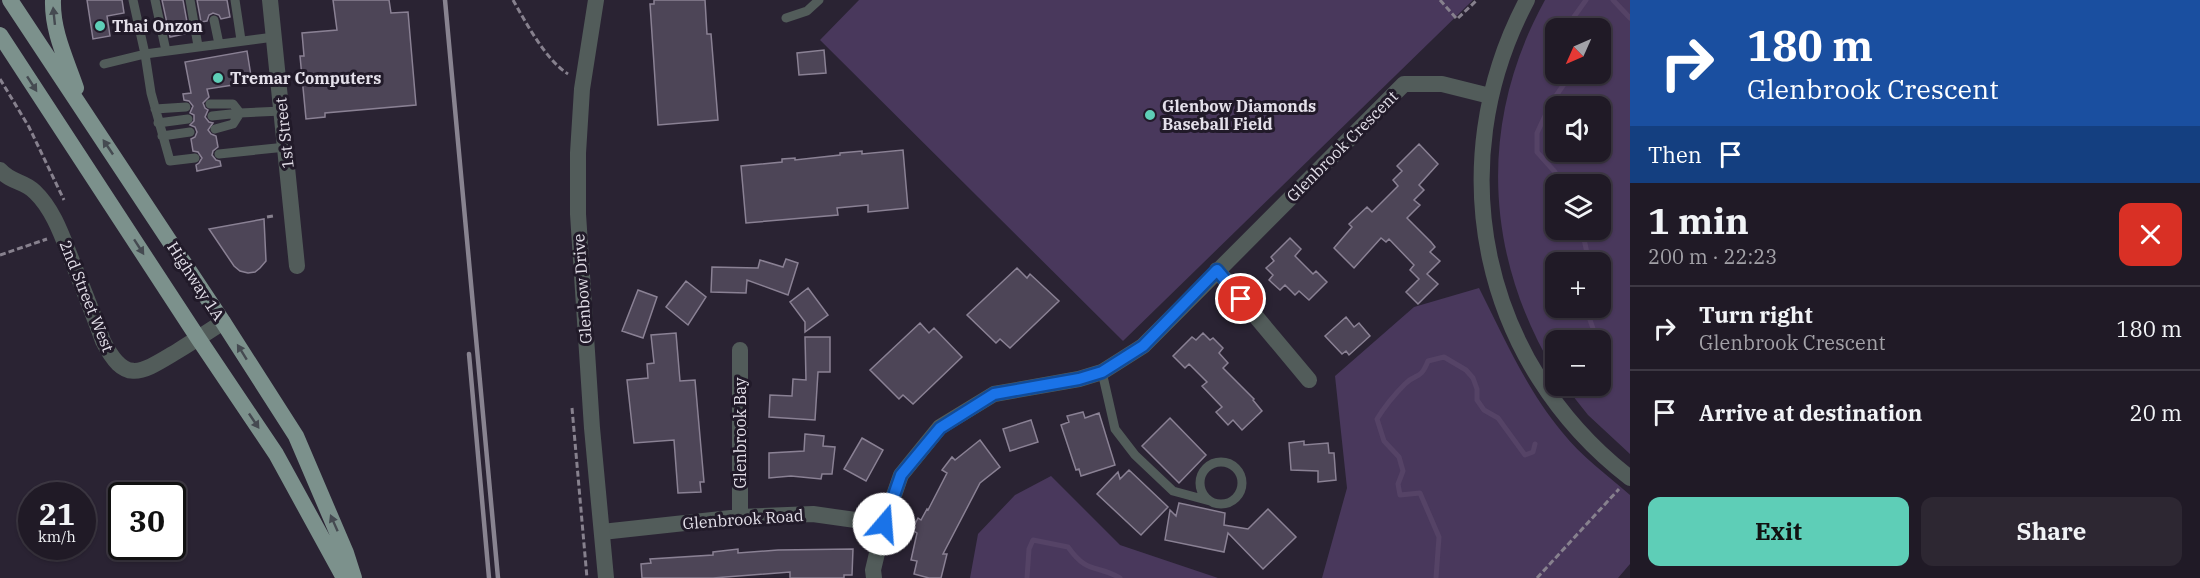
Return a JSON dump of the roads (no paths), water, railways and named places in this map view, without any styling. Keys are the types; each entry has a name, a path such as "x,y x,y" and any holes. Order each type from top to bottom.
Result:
{"main road":[{"name":"Highway 1A","path":"10,0 224,322 296,436 346,552 354,578"},
{"path":"53,0 52,16 56,33 84,111"},
{"name":"Highway 1A","path":"0,35 276,454 344,578"}],"street":[{"name":"1st Street","path":"270,0 297,266"},
{"path":"1527,0 1508,40 1490,96 1482,147 1481,210 1487,248 1509,322 1533,369 1564,415 1624,484"},
{"name":"Glenbow Drive","path":"596,1 582,89 578,153 578,214 591,416 606,578"},
{"name":"Glenbrook Crescent","path":"874,578 873,570 884,524 901,475 940,428 994,394 1079,379 1102,372 1143,346 1404,84 1442,84 1490,96"},
{"name":"2nd Street West","path":"0,170 9,179 35,191 45,204 61,233 103,340 111,357 120,366 129,370 147,370 224,322"},
{"path":"1217,270 1309,380"},
{"name":"Glenbrook Bay","path":"740,350 740,517"},
{"name":"Glenbrook Road","path":"602,532 740,517 813,514 884,524"}],"lane":[{"path":"133,0 155,109 170,161 195,158"},
{"path":"154,0 166,51"},
{"path":"190,0 198,46"},
{"path":"235,0 241,40"},
{"path":"786,18 807,10 819,0"},
{"path":"214,20 219,44"},
{"path":"104,64 145,54 274,37"},
{"path":"210,104 233,104 240,113"},
{"path":"155,109 186,107"},
{"path":"212,116 282,111"},
{"path":"215,129 233,124 240,113"},
{"path":"159,123 188,119"},
{"path":"162,136 190,132"},
{"path":"219,154 286,147"},
{"path":"1102,372 1115,429 1135,455 1173,491 1210,501 1224,504 1236,498 1240,492 1241,478 1234,466 1221,461 1214,462 1203,470 1200,477 1201,491 1210,501"}],"waterway":[{"path":"1573,18 1586,0"},
{"path":"1613,0 1630,18"},
{"path":"1556,174 1537,152 1537,133 1551,103 1564,84"},
{"path":"1584,240 1587,252"},
{"path":"1589,318 1594,330"},
{"path":"1436,578 1439,537 1420,493 1400,495 1398,484 1403,471 1399,457 1384,441 1377,419 1386,405 1409,380 1420,374 1428,361 1444,357 1466,370 1473,378 1477,389 1477,400 1484,410 1498,418 1525,455 1533,452 1535,444"},
{"path":"1027,578 1029,549 1033,540 1068,547 1081,562 1120,578"}],"railway":[{"path":"445,0 498,578"},
{"path":"469,354 489,578"}],"place":[{"name":"Thai Onzon","path":"100,26"},
{"name":"Tremar Computers","path":"218,78"},
{"name":"Glenbow Diamonds Baseball Field","path":"1150,115"}]}
